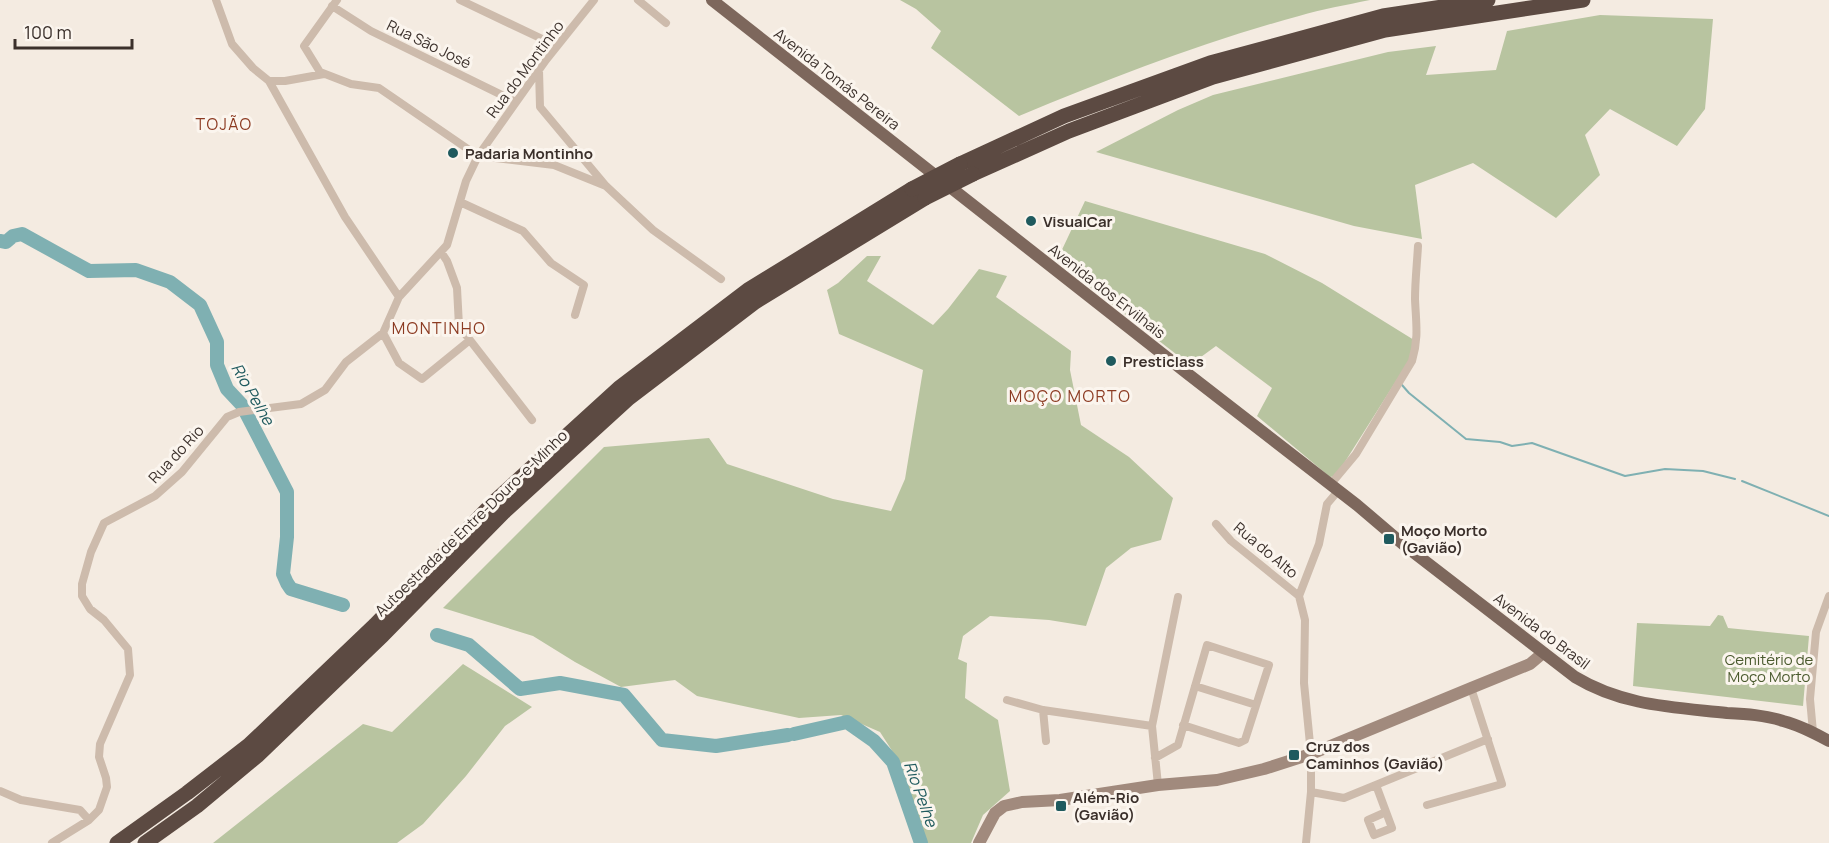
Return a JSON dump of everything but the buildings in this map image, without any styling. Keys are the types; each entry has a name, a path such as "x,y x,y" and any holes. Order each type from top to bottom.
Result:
{"highway":[{"name":"Autoestrada de Entre-Douro-e-Minho","path":"145,843 197,806 258,756 383,635 505,511 629,398 755,302 960,164 1064,116 1210,63 1383,16 1488,0"},
{"name":"Autoestrada de Entre-Douro-e-Minho","path":"117,843 249,745 375,625 495,501 619,388 748,290 918,193 973,174 1069,131 1213,77 1385,30 1583,0"}],"main road":[{"name":"Avenida Tomás Pereira","path":"712,0 724,4 943,181"},
{"name":"Avenida dos Ervilhais","path":"943,181 1334,488"},
{"name":"Avenida do Brasil","path":"1334,488 1530,643 1591,686 1624,699 1659,706 1780,720 1814,732 1829,741"}],"street":[{"path":"216,0 232,44 253,68 269,81 345,217 399,297"},
{"path":"460,0 557,46"},
{"name":"Rua do Montinho","path":"383,333 399,297 447,245 466,181 478,156 539,69 594,0"},
{"path":"639,0 666,22"},
{"path":"335,3 304,46 320,72 351,84 379,88 478,156 554,165 606,186"},
{"name":"Rua São José","path":"335,3 371,31 516,102"},
{"path":"539,69 540,107 606,186 653,230 721,279"},
{"path":"269,81 285,81 325,74"},
{"path":"460,202 523,231 550,263 584,285 575,315"},
{"path":"1306,843 1311,792 1311,754 1304,683 1305,620 1299,596 1319,544 1334,488 1412,361 1418,332 1415,299 1418,246"},
{"path":"441,252 447,261 457,288 459,326 532,420"},
{"path":"383,333 399,363 422,378 470,340"},
{"name":"Rua do Rio","path":"89,820 99,810 107,787 99,757 100,744 129,675 128,649 104,620 90,609 82,596 82,584 91,552 104,523 155,496 182,472 227,417 239,412 301,404 326,390 346,362 383,333"},
{"name":"Rua do Alto","path":"1216,524 1231,541 1299,596"},
{"path":"1814,732 1810,699 1816,632 1829,596"},
{"path":"1158,785 1152,726 1178,597"},
{"path":"1518,668 1530,653 1530,643"},
{"path":"1155,758 1178,745 1183,725 1207,645 1269,665 1245,740 1239,743 1183,725"},
{"path":"980,843 995,813 1004,806 1022,802 1080,798 1158,785 1229,778 1264,769 1311,754 1530,664 1543,653"},
{"path":"1195,686 1256,705"},
{"path":"1427,805 1502,784 1471,688"},
{"path":"1007,700 1043,710 1152,726"},
{"path":"1043,710 1046,741"},
{"path":"1311,792 1344,798 1488,739"},
{"path":"1376,785 1386,812"},
{"path":"0,791 21,800 80,810 89,820 52,843"}],"green space":[{"path":"900,0 1370,0 1334,7 1228,37 1019,116 931,48 941,31 916,9"},
{"path":"1600,15 1713,19 1705,109 1677,146 1610,109 1585,135 1600,175 1556,218 1473,163 1415,185 1422,239 1354,226 1096,152 1178,110 1213,95 1388,52 1436,46 1426,75 1496,70 1507,31"},
{"path":"1085,201 1265,254 1322,283 1414,340 1410,359 1336,476 1330,477 1257,416 1272,388 1216,346 1190,365 1063,266 1059,256"},
{"path":"867,256 881,256 867,281 933,325 979,269 1007,276 996,297 1071,351 1070,370 1081,425 1129,457 1173,498 1161,540 1131,548 1106,568 1086,626 1049,620 990,616 963,636 958,659 967,663 965,698 998,720 1010,791 983,815 971,843 927,843 900,763 880,732 841,715 799,718 697,696 675,680 621,687 533,636 443,608 604,447 709,438 727,464 833,499 891,511 905,479 923,370 839,334 827,290"},
{"name":"Cemitério de Moço Morto","path":"1718,615 1723,616 1728,628 1809,636 1803,706 1633,686 1637,623 1710,626"},
{"path":"463,664 532,707 505,726 466,776 423,824 397,843 213,843 363,724 392,732"}],"waterway":[{"name":"Rio Pelhe","path":"0,241 6,242 13,236 22,234 89,271 136,270 170,282 200,305 217,342 217,365 227,389 242,405 287,492 287,537 283,574 287,583 291,589 343,605"},
{"path":"1402,385 1466,439 1500,442 1512,446 1532,443 1625,476 1665,469 1703,471 1735,479"},
{"path":"1742,481 1829,516"},
{"name":"Rio Pelhe","path":"437,635 469,645 520,689 560,683 624,695 662,740 716,746 788,735"},
{"name":"Rio Pelhe","path":"794,734 847,722 874,741 893,762 921,843"}],"place":[{"name":"Padaria Montinho","path":"453,153"},
{"name":"VisualCar","path":"1031,221"},
{"name":"Presticlass","path":"1111,361"},
{"name":"Moço Morto (Gavião)","path":"1389,539"},
{"name":"Cruz dos Caminhos (Gavião)","path":"1294,755"},
{"name":"Além-Rio (Gavião)","path":"1061,806"}],"district":[{"name":"TOJÃO","path":"224,124"},
{"name":"MONTINHO","path":"439,328"},
{"name":"MOÇO MORTO","path":"1070,396"}]}
